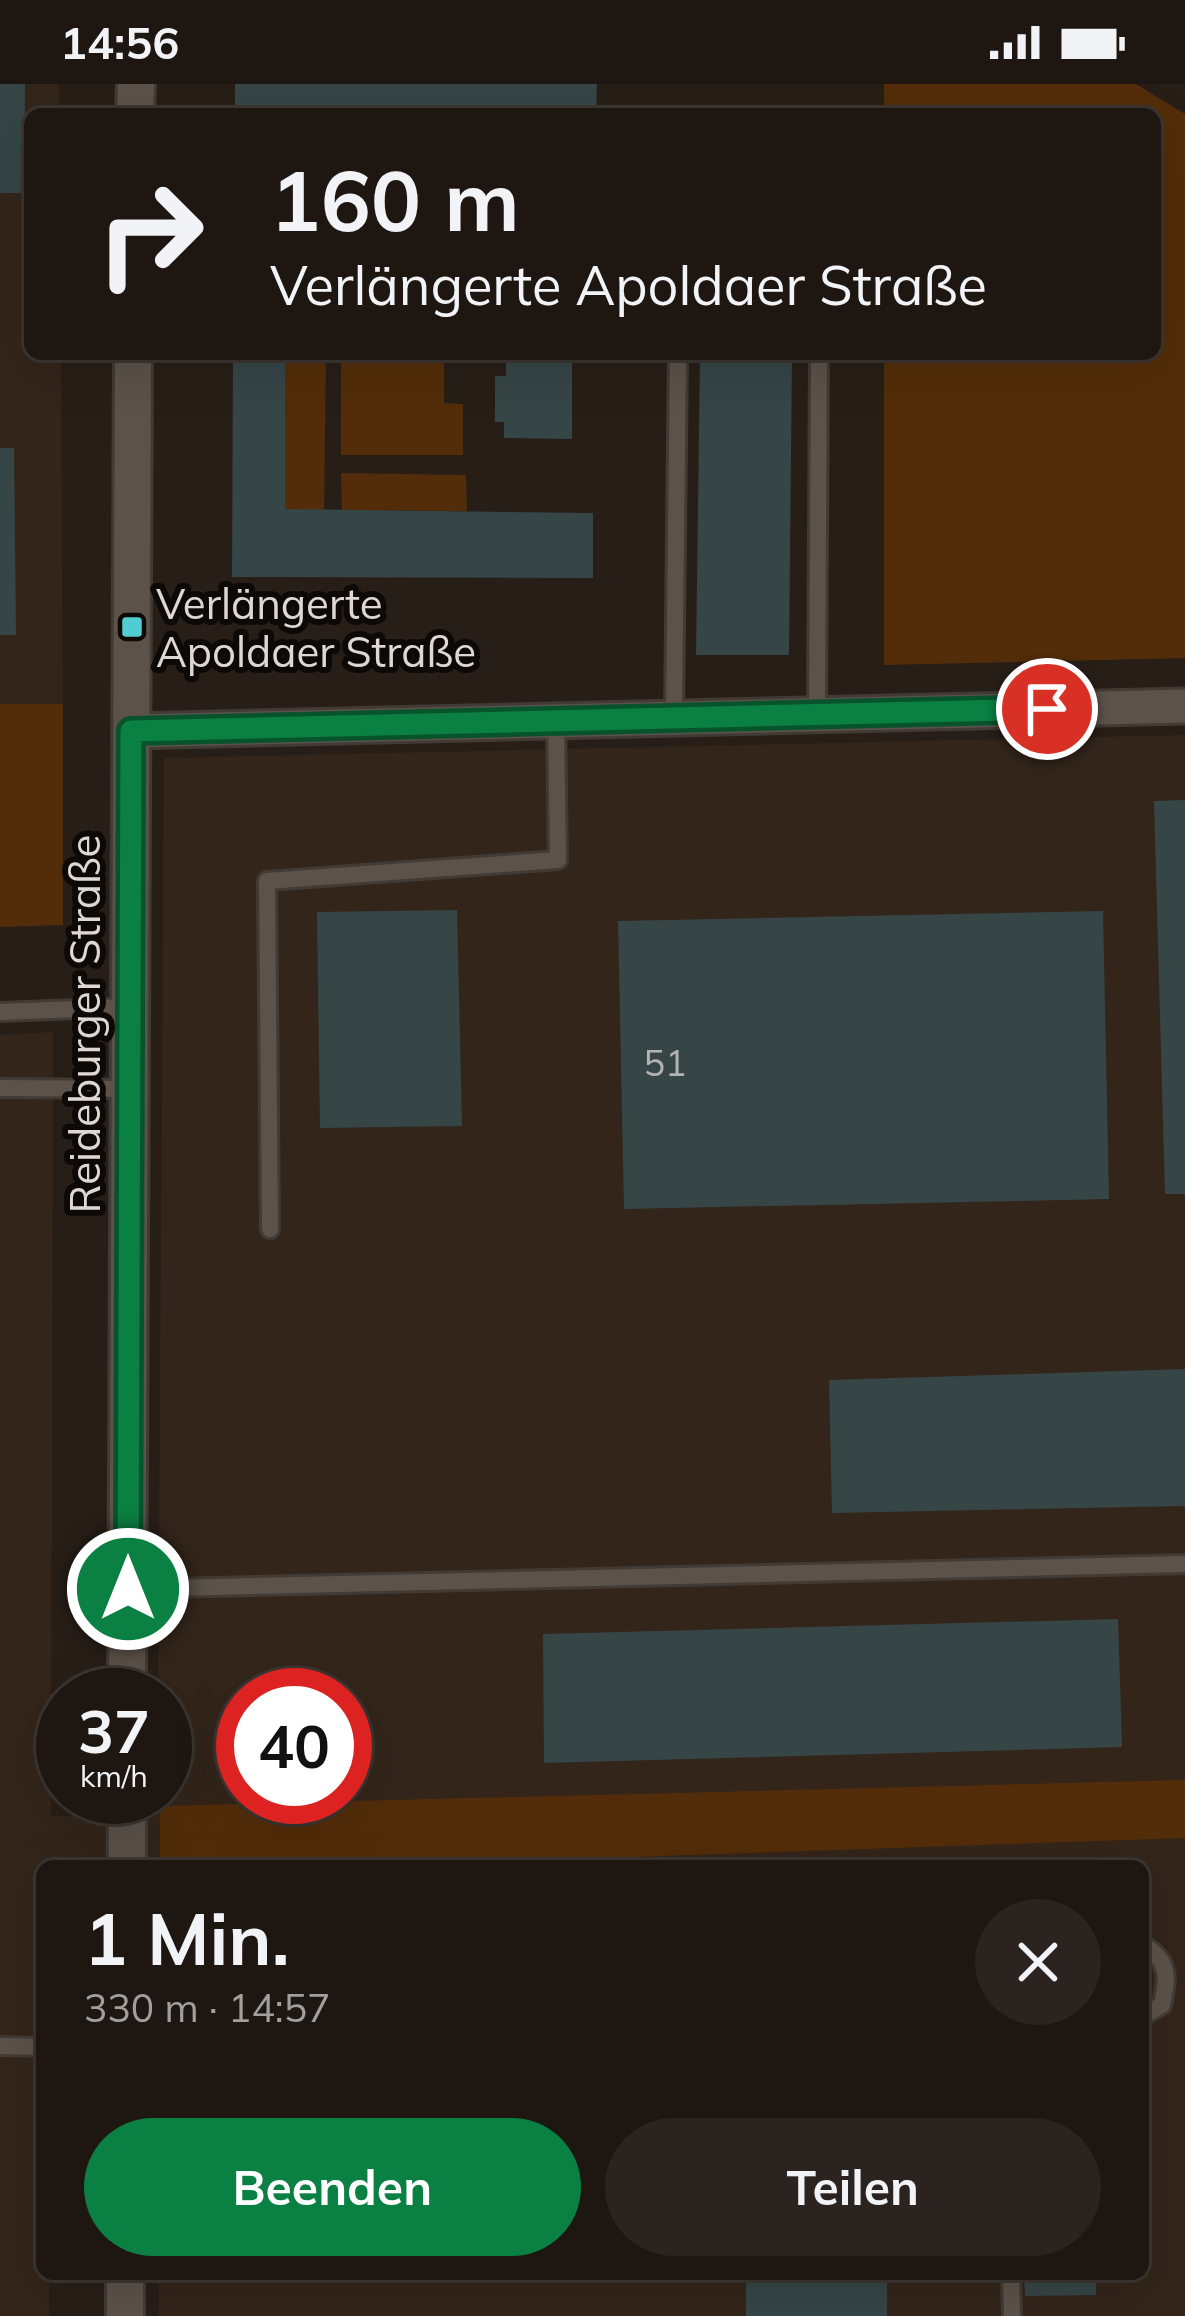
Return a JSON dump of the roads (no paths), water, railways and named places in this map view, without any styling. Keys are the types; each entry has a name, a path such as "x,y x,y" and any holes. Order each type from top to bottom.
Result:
{"street":[{"name":"Reideburger Straße","path":"127,1668 133,360"},
{"path":"131,731 1185,706"},
{"path":"127,1824 127,1860"},
{"path":"125,2280 125,2316"}],"lane":[{"path":"674,716 678,360"},
{"path":"817,714 819,360"},
{"path":"271,1228 267,881 558,860 556,719"},
{"path":"0,1012 128,1007"},
{"path":"0,1088 128,1089"},
{"path":"128,1589 1185,1564"},
{"path":"1149,1948 1160,1954 1168,1975 1162,2005 1149,2013"},
{"path":"0,2046 36,2047"},
{"path":"1011,2280 1012,2316"}],"place":[{"name":"Verlängerte Apoldaer Straße","path":"132,627"}]}
